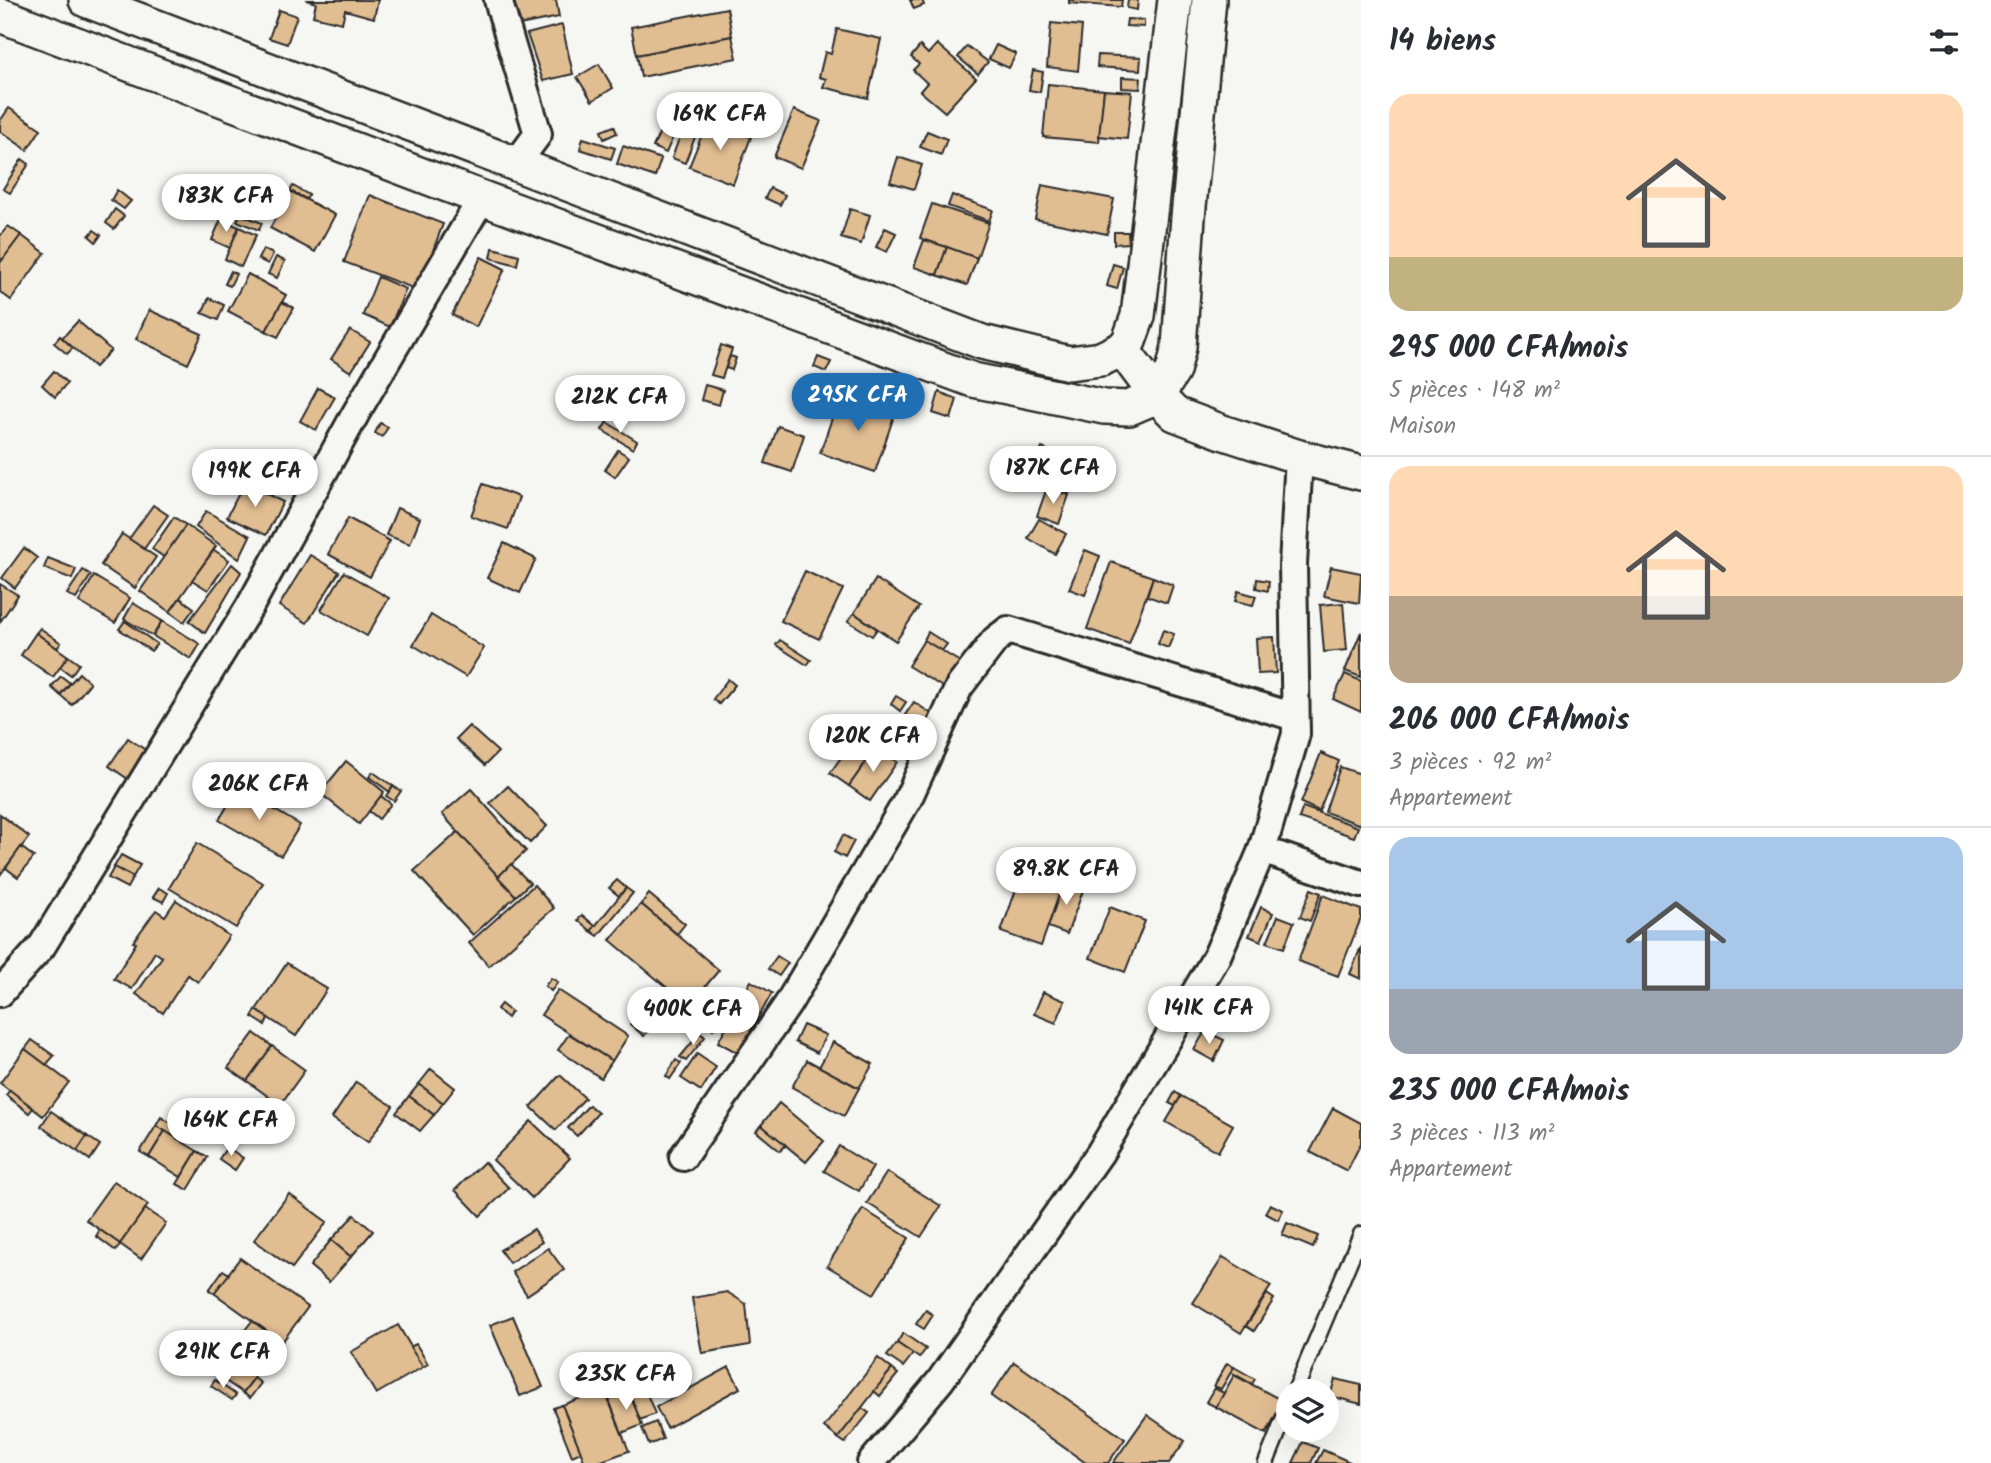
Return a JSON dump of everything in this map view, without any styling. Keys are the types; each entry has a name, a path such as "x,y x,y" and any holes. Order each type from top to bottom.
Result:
{"street":[{"path":"86,0 982,342 1069,363 1101,359 1122,349 1129,341 1138,316 1175,0"},
{"path":"498,0 538,134 516,164"},
{"path":"0,15 973,380 1104,407 1129,408 1157,396 1173,371 1179,347 1188,217 1209,0"},
{"path":"0,993 42,946 250,606 356,413 482,198"},
{"path":"1122,349 1157,396 1175,414 1299,457 1361,473"},
{"path":"872,1463 940,1381 1100,1153 1217,956 1262,850 1296,734 1293,565 1299,457"},
{"path":"683,1157 788,1004 908,799 959,687 995,640 1008,630 1295,717"},
{"path":"1262,850 1361,884"}],"lane":[{"path":"1300,1379 1361,1234"},
{"path":"1266,1463 1276,1438"}],"building":[{"path":"306,0 378,0 374,18 345,10 342,23 313,16 316,3"},
{"path":"514,0 556,0 559,17 519,25"},
{"path":"910,0 922,0 924,5 914,9"},
{"path":"1069,0 1122,0 1121,7 1069,3"},
{"path":"1128,0 1138,0 1137,10 1127,8"},
{"path":"727,8 732,36 637,55 631,27"},
{"path":"279,10 297,16 287,44 269,38"},
{"path":"1127,19 1144,20 1144,27 1126,26"},
{"path":"1051,23 1082,26 1078,71 1047,67"},
{"path":"562,25 573,74 543,81 527,34"},
{"path":"837,29 881,39 868,98 823,87 826,79 819,77 825,52 831,54"},
{"path":"732,36 737,58 641,77 637,55"},
{"path":"937,44 976,78 945,112 920,91 927,83 913,70 919,64 911,57 920,46 928,54"},
{"path":"996,45 1016,54 1009,68 989,59"},
{"path":"967,46 988,62 978,74 958,57"},
{"path":"1098,55 1141,57 1140,70 1097,67"},
{"path":"599,64 613,88 592,101 577,77"},
{"path":"1033,70 1043,72 1040,92 1029,90"},
{"path":"1122,77 1141,78 1140,89 1122,88"},
{"path":"1048,84 1104,90 1099,142 1043,137"},
{"path":"1104,90 1132,92 1127,139 1099,136"},
{"path":"9,108 41,129 27,150 0,131 0,121"},
{"path":"794,110 821,121 801,168 774,157"},
{"path":"688,114 702,119 685,163 672,158"},
{"path":"667,116 680,121 666,153 653,147"},
{"path":"708,120 751,137 733,184 689,167"},
{"path":"614,126 617,133 604,139 601,131"},
{"path":"927,131 947,139 941,155 920,147"},
{"path":"583,138 615,148 611,159 580,149"},
{"path":"623,146 661,159 655,177 617,164"},
{"path":"898,157 922,165 914,189 890,182"},
{"path":"22,159 29,164 10,193 3,189"},
{"path":"1042,185 1114,199 1107,234 1035,219"},
{"path":"293,186 309,195 306,199 290,191"},
{"path":"770,188 785,195 780,205 765,198"},
{"path":"117,190 131,201 124,209 111,200"},
{"path":"290,191 335,215 315,252 270,228"},
{"path":"370,195 443,224 418,290 344,262"},
{"path":"952,195 993,210 989,221 948,206"},
{"path":"932,204 989,223 977,258 920,238"},
{"path":"115,209 124,216 114,229 106,223"},
{"path":"850,209 870,215 861,244 841,238"},
{"path":"240,214 262,223 259,230 237,221"},
{"path":"221,219 239,227 230,248 212,240"},
{"path":"8,226 21,235 3,260 0,258 0,236"},
{"path":"239,227 256,235 241,267 225,259"},
{"path":"885,228 896,233 887,252 876,247"},
{"path":"94,230 101,235 96,242 89,236"},
{"path":"1114,232 1128,232 1129,243 1114,244"},
{"path":"21,235 45,253 11,300 0,292 0,263"},
{"path":"924,240 947,247 937,275 914,267"},
{"path":"947,247 977,258 967,285 937,275"},
{"path":"493,248 519,255 517,265 491,258"},
{"path":"263,249 273,254 268,264 258,259"},
{"path":"276,257 285,261 277,278 268,274"},
{"path":"481,257 505,269 476,327 452,315"},
{"path":"1113,264 1123,267 1117,289 1107,286"},
{"path":"231,271 236,274 230,286 225,284"},
{"path":"248,274 286,295 266,331 228,311"},
{"path":"378,277 406,289 390,327 363,315"},
{"path":"209,298 224,305 218,320 202,313"},
{"path":"282,302 294,308 278,337 266,331"},
{"path":"149,310 202,334 188,364 136,339"},
{"path":"78,321 111,350 95,367 62,338"},
{"path":"350,330 370,342 351,372 331,359"},
{"path":"60,336 73,348 67,354 54,343"},
{"path":"721,345 732,349 722,378 711,375"},
{"path":"730,356 736,358 732,370 726,368"},
{"path":"818,357 831,362 826,372 814,367"},
{"path":"54,371 67,383 55,397 42,385"},
{"path":"705,385 723,390 719,405 701,400"},
{"path":"318,388 335,397 316,430 300,421"},
{"path":"939,392 957,399 951,419 933,413"},
{"path":"867,393 898,404 895,413 863,403"},
{"path":"840,395 895,413 875,472 820,453"},
{"path":"607,422 637,441 633,449 602,430"},
{"path":"380,423 388,427 382,437 375,433"},
{"path":"778,426 804,435 792,472 765,463"},
{"path":"1042,448 1081,465 1069,493 1030,476"},
{"path":"618,450 629,457 615,477 605,470"},
{"path":"247,475 275,489 272,496 244,483"},
{"path":"244,483 283,502 266,535 227,517"},
{"path":"483,484 519,497 508,529 471,516"},
{"path":"1047,488 1069,495 1059,524 1037,516"},
{"path":"153,505 168,515 144,549 129,539"},
{"path":"397,508 420,518 410,544 386,535"},
{"path":"206,511 250,536 239,559 196,527"},
{"path":"174,517 186,525 164,557 152,549"},
{"path":"348,518 390,541 370,577 328,554"},
{"path":"1039,519 1066,534 1055,554 1028,538"},
{"path":"186,525 216,546 170,612 140,591"},
{"path":"122,534 156,557 135,588 101,565"},
{"path":"504,543 536,559 520,593 487,578"},
{"path":"24,548 37,558 15,588 2,578"},
{"path":"214,550 229,560 208,590 192,580"},
{"path":"1085,550 1100,556 1085,595 1069,589"},
{"path":"310,555 339,572 307,623 279,606"},
{"path":"48,558 76,569 72,579 44,568"},
{"path":"1111,562 1153,577 1129,644 1087,629"},
{"path":"232,564 241,572 205,633 189,621"},
{"path":"1331,567 1361,573 1359,603 1324,596"},
{"path":"83,570 91,575 76,599 67,594"},
{"path":"805,571 843,589 819,639 781,621"},
{"path":"344,572 389,598 367,636 321,610"},
{"path":"94,576 130,598 115,623 79,602"},
{"path":"1153,577 1173,585 1167,603 1147,596"},
{"path":"876,579 919,607 896,641 854,613"},
{"path":"1257,579 1269,581 1268,591 1256,588"},
{"path":"0,584 18,595 0,622"},
{"path":"1238,591 1256,596 1253,605 1235,601"},
{"path":"180,598 194,608 184,622 170,612"},
{"path":"133,603 162,621 153,636 124,619"},
{"path":"1343,603 1347,650 1324,652 1320,605"},
{"path":"854,613 877,629 872,636 848,621"},
{"path":"431,615 484,648 466,677 413,645"},
{"path":"125,621 157,644 151,651 119,629"},
{"path":"162,621 200,644 191,659 153,636"},
{"path":"40,628 61,643 57,648 36,633"},
{"path":"1163,630 1174,634 1168,648 1158,644"},
{"path":"928,632 947,644 942,651 924,640"},
{"path":"1361,632 1361,677 1345,671"},
{"path":"36,633 68,656 53,677 21,655"},
{"path":"1274,637 1276,673 1258,674 1256,638"},
{"path":"780,640 811,660 807,665 776,645"},
{"path":"924,640 965,665 949,691 908,666"},
{"path":"68,656 79,664 71,675 60,667"},
{"path":"79,673 90,683 72,705 60,695"},
{"path":"1345,674 1361,681 1361,712 1333,699"},
{"path":"61,676 70,683 60,695 51,687"},
{"path":"728,679 735,685 719,704 713,699"},
{"path":"896,696 906,702 900,711 891,704"},
{"path":"914,702 936,717 927,730 905,715"},
{"path":"469,726 498,752 485,765 456,739"},
{"path":"857,735 876,748 849,786 830,773"},
{"path":"128,738 147,751 128,779 109,766"},
{"path":"876,748 897,762 870,801 849,786"},
{"path":"1321,753 1339,761 1319,811 1301,803"},
{"path":"346,761 384,792 359,824 320,793"},
{"path":"1340,767 1361,774 1361,825 1325,812"},
{"path":"373,772 393,786 390,792 369,777"},
{"path":"305,776 314,784 303,798 293,790"},
{"path":"393,786 401,791 394,801 386,796"},
{"path":"508,786 547,826 530,843 490,803"},
{"path":"238,788 300,825 281,856 219,820"},
{"path":"471,789 526,851 498,877 442,814"},
{"path":"381,796 391,804 379,819 369,811"},
{"path":"1303,807 1358,827 1354,837 1299,818"},
{"path":"0,814 29,837 0,875"},
{"path":"458,832 516,896 473,935 414,871"},
{"path":"843,835 854,841 845,858 834,852"},
{"path":"197,843 263,883 236,928 169,888"},
{"path":"21,847 34,857 18,877 6,868"},
{"path":"1044,849 1087,864 1081,880 1038,865"},
{"path":"121,855 140,865 133,877 114,867"},
{"path":"511,864 530,883 516,896 498,877"},
{"path":"114,867 133,877 127,888 108,878"},
{"path":"1024,867 1064,881 1041,946 1001,932"},
{"path":"617,880 626,888 619,896 609,888"},
{"path":"1064,881 1084,888 1067,934 1048,927"},
{"path":"534,885 554,908 489,966 469,943"},
{"path":"159,888 168,893 163,902 153,897"},
{"path":"626,888 633,893 598,936 591,931"},
{"path":"1311,889 1321,893 1310,921 1300,917"},
{"path":"649,894 685,924 677,934 641,904"},
{"path":"1323,895 1361,910 1361,918 1338,976 1298,961"},
{"path":"176,900 229,936 198,982 188,975 163,1013 136,994 162,957 155,952 132,989 114,979 136,943 133,942 156,910 165,916"},
{"path":"641,904 719,970 689,1006 610,940"},
{"path":"1110,907 1145,921 1125,972 1090,958"},
{"path":"1261,907 1273,913 1261,941 1249,936"},
{"path":"582,915 595,926 591,931 578,920"},
{"path":"1278,916 1294,922 1284,948 1267,942"},
{"path":"1361,947 1361,979 1350,974"},
{"path":"777,956 788,963 779,976 768,969"},
{"path":"287,963 327,989 296,1036 256,1010"},
{"path":"551,978 558,982 551,991 545,986"},
{"path":"751,981 772,993 738,1053 718,1042"},
{"path":"558,990 628,1036 612,1061 541,1015"},
{"path":"1043,992 1065,1001 1056,1023 1034,1014"},
{"path":"704,994 726,1015 713,1029 691,1008"},
{"path":"653,995 668,1006 644,1036 630,1024"},
{"path":"501,1004 511,1012 507,1018 497,1009"},
{"path":"256,1010 268,1018 265,1025 252,1017"},
{"path":"803,1025 826,1035 817,1053 795,1042"},
{"path":"1205,1031 1224,1040 1214,1061 1194,1050"},
{"path":"254,1033 272,1046 247,1081 228,1068"},
{"path":"700,1033 705,1037 686,1061 680,1057"},
{"path":"569,1034 612,1061 601,1078 558,1050"},
{"path":"32,1040 54,1056 46,1065 25,1049"},
{"path":"833,1042 873,1064 859,1088 819,1067"},
{"path":"272,1046 305,1070 280,1105 247,1081"},
{"path":"25,1049 69,1082 43,1116 0,1083"},
{"path":"697,1054 716,1067 701,1091 681,1078"},
{"path":"676,1060 681,1063 670,1079 666,1076"},
{"path":"807,1060 859,1088 844,1116 792,1087"},
{"path":"431,1069 455,1088 443,1103 419,1084"},
{"path":"560,1075 585,1098 556,1130 531,1107"},
{"path":"356,1082 393,1106 368,1142 332,1118"},
{"path":"419,1084 443,1103 434,1115 409,1096"},
{"path":"10,1090 33,1108 29,1113 6,1095"},
{"path":"1175,1092 1181,1096 1175,1106 1169,1103"},
{"path":"409,1096 434,1115 420,1131 396,1113"},
{"path":"1181,1096 1233,1125 1218,1152 1166,1122"},
{"path":"779,1103 824,1141 806,1162 761,1125"},
{"path":"589,1105 598,1113 577,1136 568,1128"},
{"path":"1333,1108 1361,1123 1361,1143 1347,1171 1310,1152"},
{"path":"51,1111 87,1136 77,1151 41,1126"},
{"path":"161,1117 179,1128 173,1136 156,1126"},
{"path":"531,1121 570,1158 532,1198 493,1160"},
{"path":"761,1125 786,1145 780,1151 756,1131"},
{"path":"156,1126 165,1131 149,1157 140,1152"},
{"path":"165,1131 197,1151 181,1177 149,1157"},
{"path":"87,1136 100,1145 90,1160 77,1151"},
{"path":"839,1146 873,1167 859,1191 824,1171"},
{"path":"227,1147 243,1158 235,1170 219,1159"},
{"path":"197,1151 208,1157 188,1190 177,1184"},
{"path":"484,1162 509,1188 480,1216 455,1190"},
{"path":"887,1172 941,1206 921,1237 867,1203"},
{"path":"114,1181 148,1205 120,1244 86,1220"},
{"path":"289,1194 327,1222 292,1268 254,1240"},
{"path":"1270,1204 1283,1210 1278,1220 1265,1213"},
{"path":"145,1209 166,1223 141,1259 120,1244"},
{"path":"863,1209 909,1238 874,1294 827,1266"},
{"path":"354,1215 373,1231 351,1257 331,1240"},
{"path":"1287,1223 1318,1236 1313,1248 1282,1235"},
{"path":"534,1229 542,1242 509,1263 500,1250"},
{"path":"100,1230 120,1244 116,1251 96,1236"},
{"path":"331,1240 351,1257 329,1282 310,1266"},
{"path":"548,1248 564,1270 527,1295 512,1272"},
{"path":"1223,1257 1271,1286 1241,1333 1193,1303"},
{"path":"240,1258 308,1307 282,1342 214,1293"},
{"path":"223,1270 229,1274 214,1293 209,1290"},
{"path":"727,1292 746,1304 750,1345 702,1353 692,1298"},
{"path":"1267,1294 1274,1299 1254,1331 1246,1326"},
{"path":"926,1310 933,1315 924,1329 916,1324"},
{"path":"513,1316 543,1387 520,1396 490,1325"},
{"path":"252,1321 282,1342 271,1357 241,1335"},
{"path":"398,1325 423,1367 376,1394 351,1352"},
{"path":"903,1333 926,1349 919,1358 897,1343"},
{"path":"897,1343 913,1354 903,1367 887,1356"},
{"path":"416,1344 428,1364 423,1367 410,1347"},
{"path":"238,1345 264,1363 243,1393 217,1375"},
{"path":"878,1358 892,1369 838,1438 824,1427"},
{"path":"1014,1362 1125,1439 1108,1463 1086,1463 991,1396"},
{"path":"1227,1363 1234,1367 1221,1389 1214,1386"},
{"path":"729,1367 740,1388 667,1428 656,1407"},
{"path":"1234,1367 1255,1379 1252,1384 1231,1372"},
{"path":"892,1369 898,1374 880,1396 874,1391"},
{"path":"639,1374 655,1414 640,1420 627,1388 611,1394 608,1387"},
{"path":"1234,1375 1276,1397 1276,1415 1266,1434 1216,1407"},
{"path":"254,1378 261,1383 250,1398 243,1393"},
{"path":"598,1378 602,1386 592,1390 588,1382"},
{"path":"215,1380 236,1395 232,1400 211,1386"},
{"path":"1339,1380 1361,1385 1361,1404 1339,1398"},
{"path":"1214,1388 1224,1393 1216,1407 1206,1402"},
{"path":"604,1389 629,1451 596,1463 585,1463 562,1405"},
{"path":"629,1392 642,1425 622,1433 609,1400"},
{"path":"562,1405 581,1452 572,1456 553,1408"},
{"path":"862,1408 869,1413 845,1443 838,1438"},
{"path":"1147,1415 1185,1441 1169,1463 1113,1463"},
{"path":"656,1422 663,1439 649,1445 642,1428"},
{"path":"1303,1442 1318,1448 1311,1463 1293,1463"},
{"path":"1323,1450 1352,1463 1316,1463"}]}
